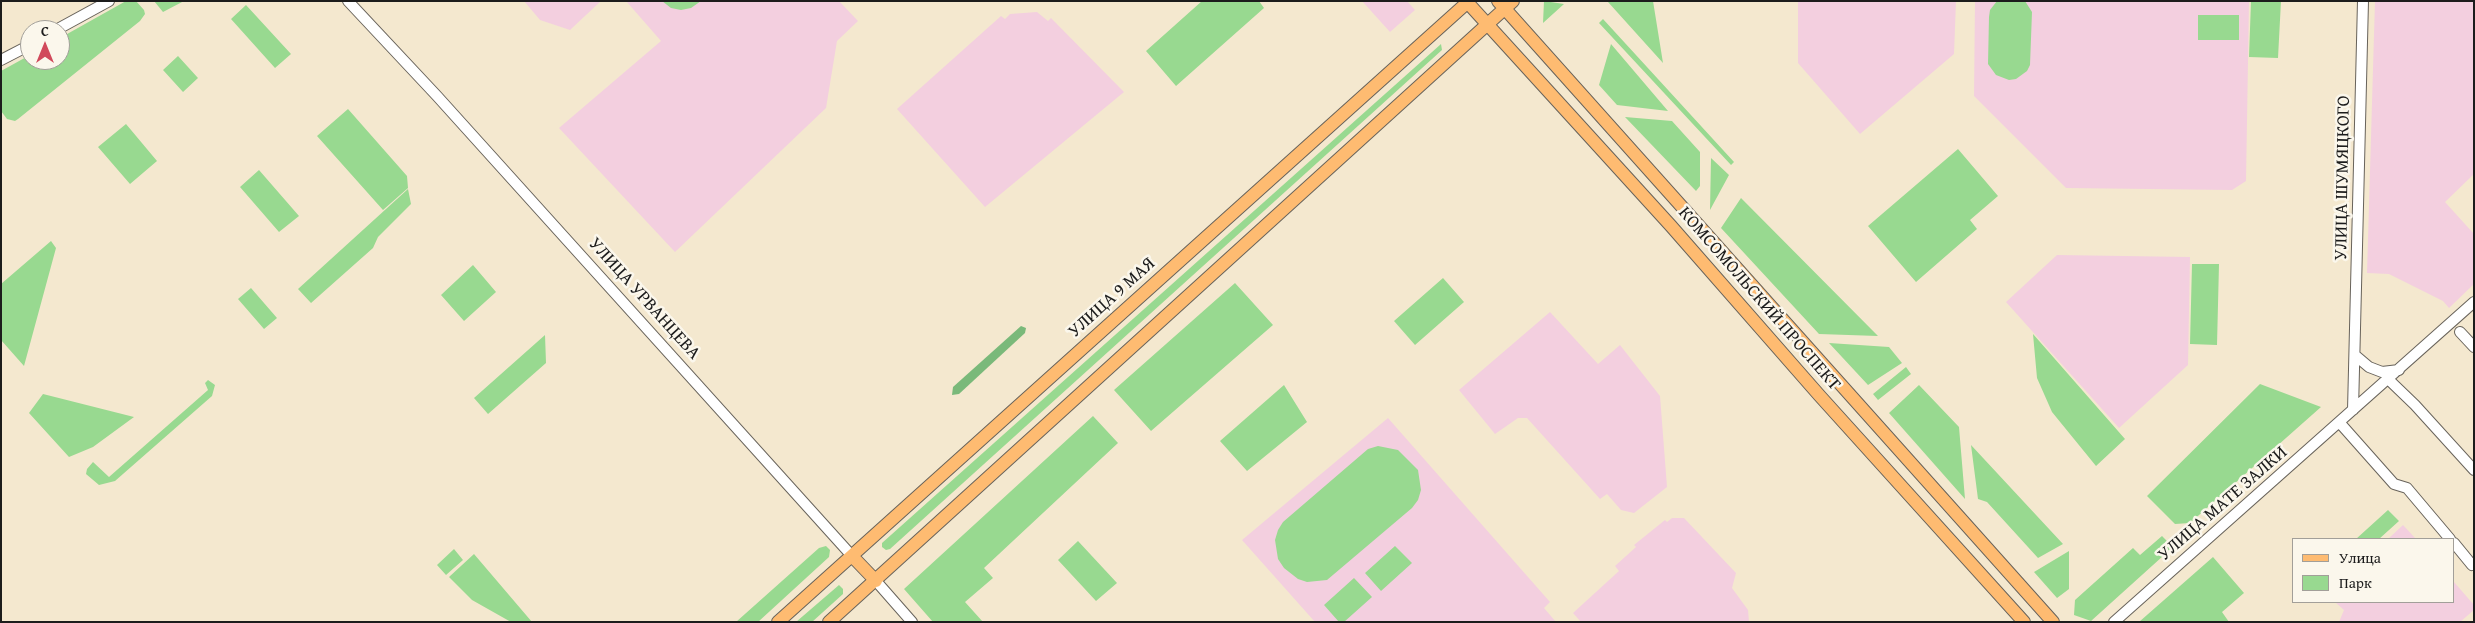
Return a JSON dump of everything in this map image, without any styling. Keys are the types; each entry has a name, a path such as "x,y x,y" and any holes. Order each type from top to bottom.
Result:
{"main road":[{"name":"УЛИЦА 9 МАЯ","path":"778,622 1468,2"},
{"name":"КОМСОМОЛЬСКИЙ ПРОСПЕКТ","path":"1468,2 1559,105 1671,226 1819,395 2024,622"},
{"name":"КОМСОМОЛЬСКИЙ ПРОСПЕКТ","path":"1505,4 2052,622"},
{"path":"829,622 1489,25 1505,4"},
{"path":"1819,395 1836,380"},
{"name":"УЛИЦА УРВАНЦЕВА","path":"852,556 876,581"}],"street":[{"path":"70,22 109,1"},
{"name":"УЛИЦА УРВАНЦЕВА","path":"348,1 446,106 852,556"},
{"name":"УЛИЦА ШУМЯЦКОГО","path":"2356,356 2363,1"},
{"path":"1,60 20,50"},
{"name":"УЛИЦА МАТЕ ЗАЛКИ","path":"2114,622 2474,302"},
{"path":"2460,332 2474,347"},
{"path":"2356,356 2368,367 2382,372 2399,370"},
{"path":"2353,410 2356,356"},
{"path":"2388,379 2415,405 2474,470"},
{"path":"2339,422 2394,484 2407,488 2449,538"},
{"path":"2455,544 2472,565 2474,564"},
{"name":"УЛИЦА УРВАНЦЕВА","path":"876,581 912,622"}],"shaded area":[{"path":"524,1 601,1 570,30 540,20"},
{"path":"626,1 839,1 858,21 837,41 826,108 675,252 559,128 661,41"},
{"path":"1362,1 1407,1 1415,10 1390,32"},
{"path":"1798,1 1956,1 1954,54 1860,134 1798,63"},
{"path":"1975,1 2249,1 2246,181 2232,190 2066,188 1974,96"},
{"path":"2375,1 2474,1 2474,174 2445,202 2474,234 2474,284 2449,308 2443,301 2389,274 2367,273"},
{"path":"1037,12 1048,21 1051,18 1124,92 985,207 897,109 1001,16 1005,19 1010,14"},
{"path":"2057,255 2190,257 2188,365 2119,428 2006,302"},
{"path":"1550,312 1598,364 1620,345 1660,396 1667,487 1634,513 1621,510 1607,494 1600,499 1527,418 1518,418 1495,434 1459,390"},
{"path":"1388,418 1550,602 1544,608 1556,622 1315,622 1242,540"},
{"path":"1672,518 1684,518 1736,573 1732,588 1748,610 1749,622 1581,622 1573,613 1619,571 1615,566 1636,547 1634,545 1665,520 1667,522"},
{"path":"2403,525 2415,538 2389,538"},
{"path":"2455,583 2474,605 2474,610 2460,622 2339,622 2344,610 2336,603 2455,603"}],"green space":[{"path":"126,1 136,1 144,10 145,14 140,21 18,119 15,121 7,119 1,111 1,71 20,61 20,70 70,70 70,32"},
{"path":"154,1 184,1 163,12"},
{"path":"662,1 701,1 691,8 681,10 671,8"},
{"path":"1202,1 1259,1 1264,8 1176,86 1146,51"},
{"path":"1544,1 1564,4 1543,23"},
{"path":"1653,1 1663,63 1608,2"},
{"path":"1997,1 2025,1 2032,12 2030,65 2027,71 2016,79 2009,80 1996,75 1988,64 1990,10"},
{"path":"2251,1 2281,1 2278,58 2249,57"},
{"path":"246,5 291,54 275,68 231,19"},
{"path":"2198,15 2239,15 2239,40 2198,40"},
{"path":"1603,19 1734,162 1731,165 1599,23"},
{"path":"1441,44 1442,50 890,549 886,550 882,547 882,543"},
{"path":"1611,44 1668,111 1617,105 1599,85"},
{"path":"178,56 198,78 183,92 163,70"},
{"path":"348,109 407,176 408,188 383,210 317,136"},
{"path":"1625,117 1672,121 1700,152 1700,186 1696,191"},
{"path":"126,124 157,161 130,184 98,147"},
{"path":"1958,149 1998,196 1970,220 1977,229 1916,282 1868,226"},
{"path":"1711,158 1729,175 1710,210"},
{"path":"259,170 299,216 279,232 240,187"},
{"path":"408,189 411,204 378,237 373,248 311,303 298,289"},
{"path":"1741,198 1878,336 1819,334 1721,228"},
{"path":"51,241 56,248 24,366 1,340 1,284"},
{"path":"2192,264 2219,264 2217,345 2190,344"},
{"path":"473,265 496,292 464,321 441,295"},
{"path":"1443,278 1464,302 1415,345 1394,321"},
{"path":"1235,283 1273,325 1151,431 1114,390"},
{"path":"251,288 277,318 264,329 238,299"},
{"path":"1021,326 1026,328 1025,333 959,394 952,395 953,387"},
{"path":"2033,334 2125,439 2096,466 2052,412 2037,378"},
{"path":"545,335 546,363 488,414 474,398"},
{"path":"1829,343 1889,347 1902,363 1868,385"},
{"path":"1906,367 1911,374 1878,400 1873,394"},
{"path":"208,380 215,385 212,396 115,481 99,485 86,474 87,469 93,462 109,477 208,390 205,383"},
{"path":"2260,384 2321,407 2190,523 2175,524 2147,496"},
{"path":"1284,385 1307,422 1247,471 1220,441"},
{"path":"1919,385 1959,427 1965,499 1889,413"},
{"path":"43,394 134,417 93,447 69,457 29,413"},
{"path":"1093,416 1118,443 984,568 993,578 965,602 983,622 933,622 904,589"},
{"path":"1971,445 2063,544 2038,558 1987,502 1978,499"},
{"path":"1378,446 1398,450 1418,470 1421,490 1418,500 1412,508 1327,580 1307,582 1298,579 1284,568 1278,559 1275,540 1278,530 1283,522 1368,449"},
{"path":"2388,510 2399,521 2380,538 2357,538"},
{"path":"2162,536 2173,547 2091,621 2074,615 2075,600 2133,548 2140,555"},
{"path":"1078,541 1117,583 1096,601 1058,560"},
{"path":"826,546 830,550 829,557 758,622 736,622 819,548"},
{"path":"1395,546 1412,563 1381,591 1365,573"},
{"path":"454,549 463,560 446,575 437,565"},
{"path":"2069,551 2069,589 2057,598 2034,572"},
{"path":"474,554 532,622 511,622 472,600 449,577"},
{"path":"2213,557 2244,593 2222,612 2229,622 2139,622"},
{"path":"1354,578 1372,597 1344,622 1339,622 1324,605"},
{"path":"839,585 843,589 843,594 812,622 796,622"}]}
